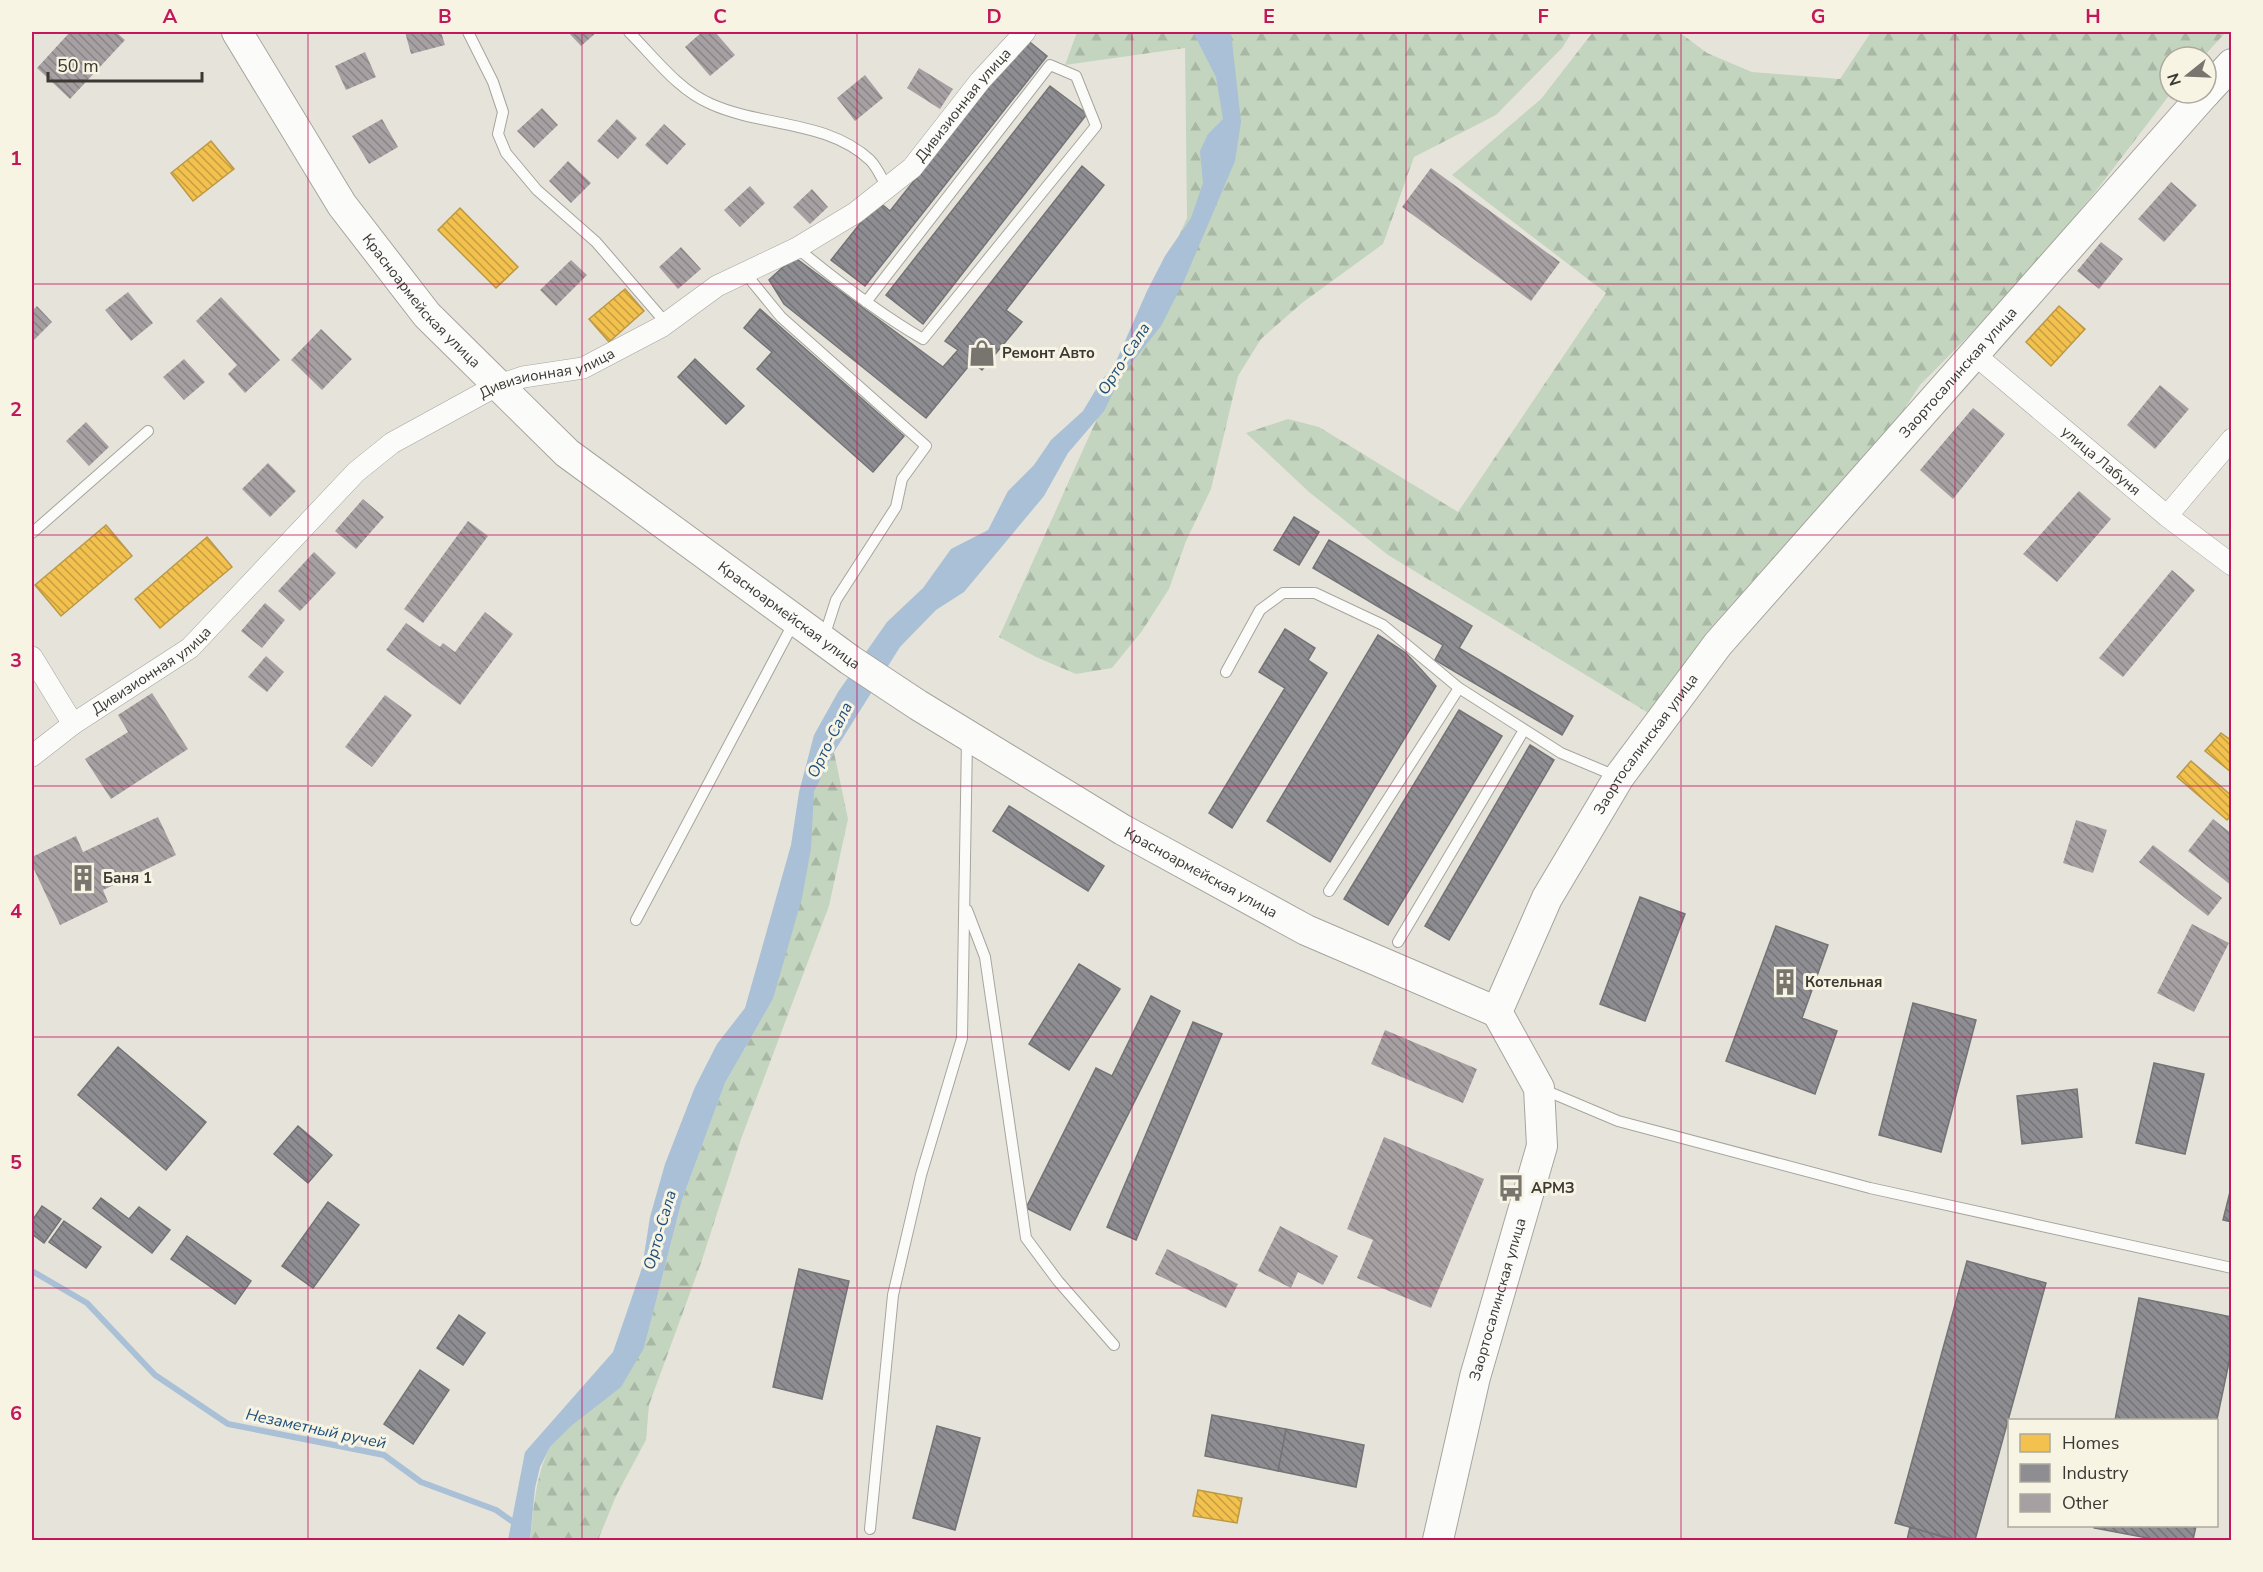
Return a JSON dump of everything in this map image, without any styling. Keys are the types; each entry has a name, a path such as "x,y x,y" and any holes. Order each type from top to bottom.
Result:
{"street":[{"name":"Красноармейская улица","path":"237,32 342,205 427,315 496,386 567,453 849,660 1123,830 1306,930 1497,1012"},
{"name":"Дивизионная улица","path":"32,756 73,724 190,648 357,472 392,443 496,386 523,377 583,368 666,323 717,286 797,248 855,213 912,168 980,81 1025,32"},
{"name":"Заортосалинская улица","path":"2218,80 2232,64"},
{"name":"Заортосалинская улица","path":"1438,1540 1475,1377 1542,1146 1539,1088 1497,1012 1547,898 1619,777 1719,644 2195,105"},
{"name":"улица Лабуня","path":"1974,354 2167,516 2232,565"},
{"path":"2167,516 2232,439"},
{"path":"32,657 73,724"}],"lane":[{"path":"468,32 493,82 503,112 498,134 506,153 537,190 596,242 666,323"},
{"path":"629,32 661,67 709,104 757,120 808,128 850,147 871,161 887,188"},
{"path":"797,248 866,302 923,339 1096,126 1076,76 1050,65 866,302"},
{"path":"745,273 781,317 926,446 902,479 896,507 836,600 823,640"},
{"path":"32,533 148,431"},
{"path":"1226,672 1260,610 1283,593 1315,593 1383,625 1459,688 1561,753 1619,777"},
{"path":"636,920 796,620"},
{"path":"1329,891 1459,688"},
{"path":"1398,942 1524,730"},
{"path":"870,1529 893,1295 921,1175 962,1038 967,735"},
{"path":"965,904 985,957 1026,1238 1058,1281 1114,1345"},
{"path":"1539,1088 1618,1121 1870,1188 2232,1268"}],"green space":[{"path":"1077,32 1572,32 1562,48 1496,115 1414,157 1383,244 1302,303 1261,339 1238,376 1211,489 1186,541 1169,589 1142,631 1112,668 1076,674 1036,657 999,637 1187,218 1185,48 1065,65"},
{"path":"1593,32 1679,32 1707,53 1752,72 1840,79 1871,32 2226,32 2214,45 2158,45 2158,105 2162,105 2096,191 2016,288 1920,385 1850,492 1660,720 1388,555 1309,492 1246,433 1288,419 1319,427 1458,512 1606,293 1452,175 1541,99"},
{"path":"834,752 848,819 829,906 741,1139 702,1260 649,1405 646,1440 616,1496 598,1540 530,1540 538,1481 550,1447 644,1348 682,1200 725,1083 773,999 814,792"}],"water":[{"name":"Орто-Сала","path":"1193,32 1231,32 1241,122 1235,161 1184,281 1161,326 1122,375 1104,411 1068,453 1044,496 964,592 936,610 900,647 834,752 814,792 811,848 802,898 773,999 725,1083 682,1200 644,1348 621,1387 571,1426 550,1447 540,1467 535,1488 530,1540 508,1540 525,1452 613,1352 642,1268 650,1217 665,1164 695,1087 717,1044 745,1008 791,845 799,792 814,735 838,692 887,622 923,588 951,549 988,530 1008,491 1034,465 1051,440 1083,411 1101,381 1114,366 1165,256 1191,218 1203,183 1200,151 1208,134 1223,119 1216,77"}],"building: Homes":[{"path":"211,141 234,169 193,201 171,173"},
{"path":"460,208 518,267 496,288 438,230"},
{"path":"625,289 644,311 609,342 589,319"},
{"path":"2059,306 2085,329 2051,366 2026,342"},
{"path":"106,525 132,556 61,616 35,585"},
{"path":"207,537 232,567 160,628 135,599"},
{"path":"2221,733 2232,741 2232,773 2205,751"},
{"path":"2191,761 2232,796 2232,815 2227,820 2177,777"},
{"path":"1198,1490 1242,1498 1237,1523 1193,1516"}],"building: Industry":[{"path":"1026,39 1047,56 865,286 831,260 878,201 890,211"},
{"path":"1050,86 1087,114 923,324 886,295"},
{"path":"1082,166 1104,185 1006,310 1022,322 982,370 972,362 926,418 784,304 769,280 794,257 943,367 958,350 945,341"},
{"path":"760,309 904,436 873,472 757,369 772,352 744,328"},
{"path":"695,359 744,406 726,424 678,377"},
{"path":"1294,517 1319,532 1299,565 1274,550"},
{"path":"1329,540 1472,626 1459,648 1573,716 1562,735 1435,660 1443,645 1313,568"},
{"path":"1285,629 1315,648 1308,660 1327,673 1232,828 1209,813 1285,688 1259,672"},
{"path":"1378,635 1406,653 1436,686 1330,862 1267,821"},
{"path":"1459,710 1502,736 1388,925 1344,899"},
{"path":"1530,745 1554,760 1449,940 1425,926"},
{"path":"1009,806 1104,866 1088,891 993,831"},
{"path":"1640,897 1685,914 1645,1021 1600,1004"},
{"name":"Котельная","path":"1776,926 1828,945 1802,1018 1837,1031 1815,1094 1726,1061"},
{"path":"1079,964 1120,989 1069,1070 1029,1044"},
{"path":"1151,996 1180,1011 1070,1230 1026,1208 1096,1068 1112,1076"},
{"path":"1913,1003 1976,1020 1941,1152 1879,1135"},
{"path":"1193,1022 1222,1034 1136,1240 1107,1227"},
{"path":"118,1047 206,1122 166,1170 78,1095"},
{"path":"2154,1063 2204,1074 2185,1154 2136,1143"},
{"path":"2077,1089 2082,1137 2022,1144 2017,1096"},
{"path":"298,1126 332,1155 308,1183 274,1154"},
{"path":"2232,1184 2232,1222 2223,1220"},
{"path":"101,1198 129,1219 139,1207 170,1230 152,1253 93,1208"},
{"path":"328,1202 359,1225 313,1288 282,1266"},
{"path":"42,1206 61,1219 44,1243 32,1234 32,1221"},
{"path":"64,1221 101,1247 86,1268 49,1242"},
{"path":"187,1236 251,1281 235,1304 171,1259"},
{"path":"1967,1261 2046,1283 1975,1540 1956,1540 1895,1523"},
{"path":"799,1269 849,1281 822,1399 773,1387"},
{"path":"2139,1298 2232,1317 2232,1348 2217,1419 2115,1419"},
{"path":"459,1315 485,1333 463,1365 437,1348"},
{"path":"420,1370 449,1390 413,1444 384,1424"},
{"path":"1212,1415 1286,1429 1278,1471 1205,1456"},
{"path":"937,1426 980,1438 955,1530 913,1518"},
{"path":"1286,1429 1364,1445 1356,1487 1278,1471"},
{"path":"1910,1527 1953,1540 1907,1540"},
{"path":"2196,1527 2193,1540 2158,1540 2094,1528"}],"building: Other":[{"path":"70,32 116,32 125,40 70,99 37,68"},
{"path":"405,32 441,32 445,45 411,54"},
{"path":"568,32 597,32 581,46"},
{"path":"702,32 715,32 735,55 710,76 685,47"},
{"path":"365,52 376,77 346,90 335,66"},
{"path":"919,68 953,89 940,109 907,88"},
{"path":"865,75 883,98 855,121 837,98"},
{"path":"542,108 558,125 534,148 517,131"},
{"path":"382,119 398,147 369,164 352,136"},
{"path":"617,119 637,138 618,159 597,141"},
{"path":"664,124 686,144 667,165 645,145"},
{"path":"568,161 591,183 571,203 549,181"},
{"path":"1431,168 1560,262 1531,301 1402,207"},
{"path":"2171,182 2197,205 2164,242 2138,219"},
{"path":"750,186 765,203 740,227 724,210"},
{"path":"812,189 828,207 810,224 793,207"},
{"path":"2101,242 2123,259 2099,289 2077,271"},
{"path":"681,247 701,269 678,289 659,267"},
{"path":"571,260 587,275 556,306 540,290"},
{"path":"128,292 153,323 131,341 105,310"},
{"path":"221,297 280,360 245,393 228,374 237,365 196,321"},
{"path":"37,306 52,322 32,342 32,311"},
{"path":"321,329 352,359 322,390 291,360"},
{"path":"184,359 205,382 184,400 163,377"},
{"path":"2160,385 2189,409 2155,449 2127,425"},
{"path":"1973,408 2005,434 1953,499 1920,470"},
{"path":"86,422 109,447 89,466 66,441"},
{"path":"268,463 296,491 270,517 242,489"},
{"path":"2079,491 2111,519 2057,582 2023,554"},
{"path":"363,499 384,517 356,549 335,531"},
{"path":"468,521 488,536 423,623 404,609"},
{"path":"314,552 336,573 300,611 278,591"},
{"path":"2172,570 2195,590 2123,677 2099,658"},
{"path":"265,603 285,620 262,648 241,631"},
{"path":"485,612 513,634 460,705 386,650 406,623 440,647 443,643 455,652"},
{"path":"266,656 284,672 267,692 248,677"},
{"path":"152,693 188,749 111,799 85,759 128,732 118,715"},
{"path":"385,695 412,715 372,767 345,747"},
{"name":"Баня 1","path":"158,817 176,855 103,890 108,902 60,925 32,865 32,857 76,836 83,852"},
{"path":"2213,819 2232,834 2232,886 2188,851"},
{"path":"2076,820 2107,830 2093,873 2063,863"},
{"path":"2153,845 2222,898 2208,916 2139,862"},
{"path":"2192,924 2229,943 2194,1012 2157,993"},
{"path":"1385,1030 1477,1069 1463,1103 1371,1064"},
{"path":"1384,1137 1484,1179 1431,1308 1357,1278 1373,1240 1347,1229"},
{"path":"1280,1226 1338,1256 1323,1285 1298,1272 1291,1288 1258,1271"},
{"path":"1167,1249 1238,1284 1226,1308 1155,1274"}],"waterway":[{"name":"Незаметный ручей","path":"32,1271 87,1303 155,1375 228,1424 384,1455 421,1482 496,1510 516,1524"}],"place":[{"name":"Ремонт Авто","path":"982,353"},
{"name":"Баня 1","path":"83,878"},
{"name":"Котельная","path":"1785,982"},
{"name":"АРМЗ","path":"1511,1188"}]}
